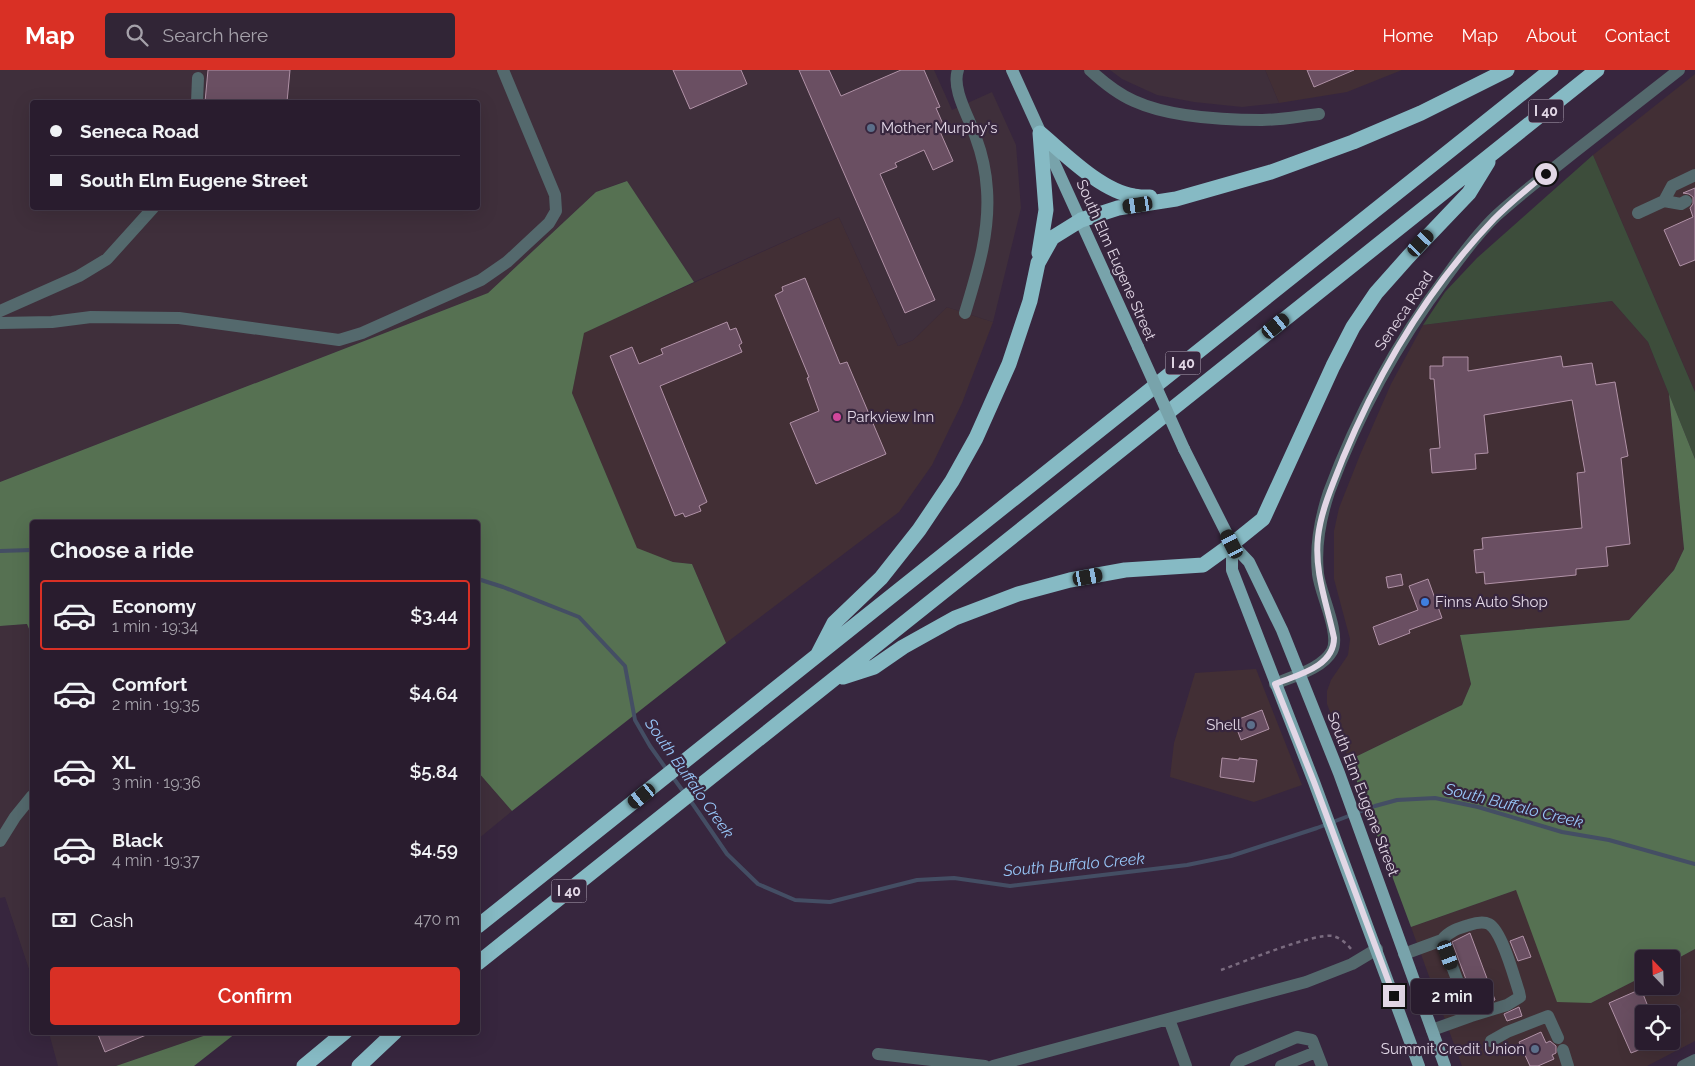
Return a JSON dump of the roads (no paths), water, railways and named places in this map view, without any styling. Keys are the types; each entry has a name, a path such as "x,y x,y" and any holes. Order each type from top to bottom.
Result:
{"highway":[{"path":"1038,263 1052,238 1081,220 1118,208 1176,199 1271,172 1353,142 1421,113 1507,70"},
{"name":"I 40","path":"480,924 1551,70"},
{"name":"I 40","path":"480,961 1597,70"},
{"path":"1040,132 1095,179 1110,187 1133,196 1176,199"},
{"path":"816,657 834,622 881,578 918,530 952,481 976,438 1009,364 1030,301 1046,210 1040,132"},
{"path":"834,679 874,667 902,647 955,618 1018,594 1070,580 1125,570 1203,565 1232,544 1263,519 1333,366 1353,327 1376,293 1408,256 1469,193 1494,153"},
{"path":"304,1066 341,1035"},
{"path":"359,1066 392,1035"}],"main road":[{"name":"South Elm Eugene Street","path":"1012,70 1184,449 1232,544 1250,562 1282,630 1339,773 1445,1066"},
{"name":"South Elm Eugene Street","path":"1232,544 1232,570 1314,782 1419,1066"}],"street":[{"path":"0,324 52,322 91,317 179,318 339,340 362,333 481,280 507,262 549,223 556,211 554,194 503,70"},
{"path":"958,70 955,84 980,152 988,199 987,228 979,268 965,313"},
{"path":"1090,70 1104,82 1133,100 1158,110 1212,118 1263,120 1319,114"},
{"name":"Seneca Road","path":"1275,684 1325,660 1334,646 1333,633 1318,576 1318,538 1321,520 1333,484 1370,397 1403,338 1465,251 1495,217 1679,70"},
{"path":"197,100 198,78"},
{"path":"1664,201 1672,186 1695,175"},
{"path":"1638,213 1664,201 1681,204 1686,201"},
{"path":"0,311 79,276 107,259 151,210"},
{"path":"0,841 15,817 30,798"},
{"path":"1404,954 1442,940 1455,929 1476,923 1491,925 1501,942 1520,997 1507,1005 1432,1030"},
{"path":"1442,940 1471,1016"},
{"path":"993,1066 1306,982 1334,972 1376,949"},
{"path":"1491,1041 1506,1032 1548,1016 1558,1038"},
{"path":"1169,1019 1186,1066"},
{"path":"1236,1066 1240,1060 1297,1037 1312,1040 1322,1066"},
{"path":"1563,1050 1568,1066"},
{"path":"1281,1066 1316,1052"},
{"path":"878,1054 931,1063 985,1066"},
{"path":"1684,1066 1695,1060"}],"waterway":[{"name":"South Buffalo Creek","path":"0,551 30,550"},
{"name":"South Buffalo Creek","path":"480,580 579,617 625,666 635,720 667,770"},
{"name":"South Buffalo Creek","path":"672,776 685,794"},
{"name":"South Buffalo Creek","path":"690,800 727,854 758,884 795,900 830,902 917,880 954,878 1010,886 1187,865 1231,856 1397,800 1435,798 1478,807 1562,832 1609,840 1695,864"}],"place":[{"name":"Mother Murphy's","path":"871,128"},
{"name":"Parkview Inn","path":"837,417"},
{"name":"Finns Auto Shop","path":"1425,602"},
{"name":"Shell","path":"1251,725"},
{"name":"Summit Credit Union","path":"1535,1049"}]}
